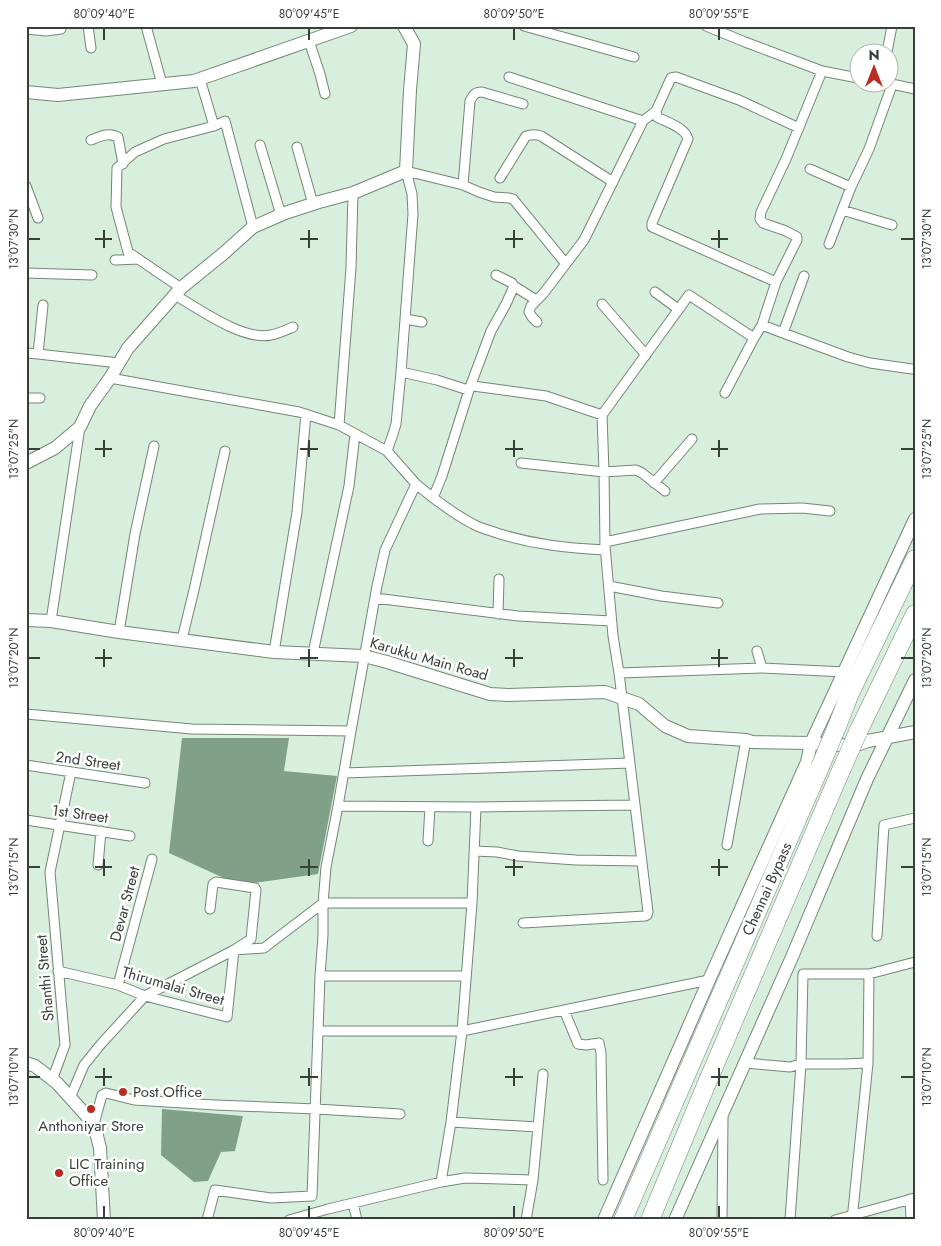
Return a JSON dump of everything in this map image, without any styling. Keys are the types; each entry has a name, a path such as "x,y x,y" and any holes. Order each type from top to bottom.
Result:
{"highway":[{"name":"Chennai Bypass","path":"623,1220 820,767 850,693 915,559"},
{"name":"Chennai Bypass","path":"650,1220 839,775 915,614"}],"street":[{"path":"88,26 91,48"},
{"path":"146,26 162,84"},
{"path":"26,92 58,95 194,81 351,26"},
{"path":"387,451 395,429 413,214 412,194 406,171 414,44 404,26"},
{"path":"524,26 634,57"},
{"path":"706,26 822,71 848,76"},
{"path":"889,42 892,26"},
{"path":"26,29 46,31 61,29"},
{"path":"309,41 326,94"},
{"path":"725,392 762,325 776,282 797,240 797,237 763,224 760,219 761,212 786,159 822,71"},
{"path":"509,77 643,121"},
{"path":"537,322 530,312 531,306 544,294 584,240 643,121 656,111 672,78 676,77 740,100 799,128"},
{"path":"200,79 214,126"},
{"path":"898,86 915,89"},
{"path":"463,185 470,100 473,95 477,92 482,92 523,104"},
{"path":"829,244 851,186 869,149 889,92"},
{"path":"656,111 657,117 682,130 688,135 688,139 652,223 652,227 776,282"},
{"path":"253,227 225,121 214,126 164,139 135,152 117,168 116,207 128,252 178,291 233,329 250,335 270,335 293,327"},
{"path":"91,140 108,134 118,137 122,164"},
{"path":"500,178 526,136 536,134 613,182"},
{"path":"260,145 280,215"},
{"path":"297,147 313,204"},
{"path":"810,169 851,186"},
{"path":"51,621 80,427 90,406 120,363 128,348 178,291 224,254 253,227 280,215 353,192 406,171 463,185 491,196 513,199 566,264"},
{"path":"26,186 38,218"},
{"path":"339,425 351,268 353,192"},
{"path":"842,210 892,225"},
{"path":"115,260 138,259"},
{"path":"26,273 92,275"},
{"path":"496,275 512,283 536,300"},
{"path":"783,333 804,276"},
{"path":"433,498 442,476 469,388 491,331 514,286"},
{"path":"655,292 678,309"},
{"path":"522,923 647,915 619,673 612,636 605,546 602,415 689,295 754,338"},
{"path":"602,304 646,355"},
{"path":"38,354 43,306"},
{"path":"405,319 422,322"},
{"path":"762,325 848,357 870,363 915,369"},
{"path":"26,353 120,363"},
{"path":"401,372 469,388 473,386 546,396 602,415"},
{"path":"110,378 306,414 339,425 387,451 416,484 457,515 475,525 522,540 560,547 605,546 760,509 802,508 830,511"},
{"path":"26,398 40,398"},
{"path":"274,652 297,512 306,414"},
{"path":"26,464 55,448 80,427"},
{"path":"313,653 349,486 356,434"},
{"path":"654,483 692,439"},
{"path":"119,632 135,534 154,446"},
{"path":"182,639 225,451"},
{"path":"521,463 604,472 636,470 665,491"},
{"path":"207,1220 215,1190 271,1198 312,1196 326,867 374,598 385,550 416,484"},
{"path":"604,1220 807,762 812,743 915,519"},
{"path":"498,614 500,579"},
{"path":"609,586 661,596 718,603"},
{"path":"374,598 518,616 611,621"},
{"name":"Karukku Main Road","path":"26,620 51,621 119,632 274,652 364,656 490,694 604,692 639,704 665,726 688,736 752,742 854,746 868,741 915,732"},
{"path":"757,651 762,668"},
{"path":"619,673 762,668 845,672"},
{"path":"676,1220 792,957 867,779 915,680"},
{"path":"26,714 192,729 351,731"},
{"path":"727,845 746,740"},
{"path":"344,773 630,763"},
{"name":"2nd Street","path":"26,766 145,783"},
{"name":"Shanthi Street","path":"52,1080 66,1045 50,872 71,772"},
{"path":"338,806 476,807 634,804"},
{"path":"428,840 430,807"},
{"path":"441,1182 451,1122 462,1031 472,903 476,807"},
{"path":"877,936 884,825 915,818"},
{"name":"1st Street","path":"26,820 130,836"},
{"path":"98,865 101,832"},
{"path":"474,851 576,860 642,861"},
{"name":"Devar Street","path":"118,984 152,859"},
{"path":"70,1098 84,1065 145,996 234,950 251,939 255,888 216,882 213,884 210,908"},
{"path":"234,950 264,948 323,903 472,903"},
{"name":"Thirumalai Street","path":"58,971 118,984 145,996 227,1016 234,950"},
{"path":"790,1220 801,1064 803,974 869,974 915,962"},
{"path":"852,1218 868,1062 869,974"},
{"path":"320,976 466,976"},
{"path":"318,1032 462,1031 709,980"},
{"path":"564,1010 578,1044 599,1043 600,1046 603,1180"},
{"path":"746,1063 790,1067 801,1064 868,1062"},
{"path":"26,1063 35,1066 57,1083 94,1124 100,1148 104,1220"},
{"path":"526,1220 533,1180 543,1074"},
{"path":"94,1124 102,1095 106,1093 134,1100 400,1114"},
{"path":"722,1220 723,1113"},
{"path":"451,1122 538,1127"},
{"path":"288,1220 441,1182 465,1178 533,1180"},
{"path":"835,1220 852,1218 913,1198 911,1220"},
{"path":"353,1203 356,1220"}],"shaded area":[{"path":"182,738 289,738 284,771 337,776 318,874 239,885 169,853"},
{"path":"162,1109 243,1116 235,1151 221,1152 208,1181 194,1182 161,1155"}],"place":[{"name":"Post Office","path":"123,1092"},
{"name":"Anthoniyar Store","path":"91,1109"},
{"name":"LIC Training Office","path":"59,1173"}]}
